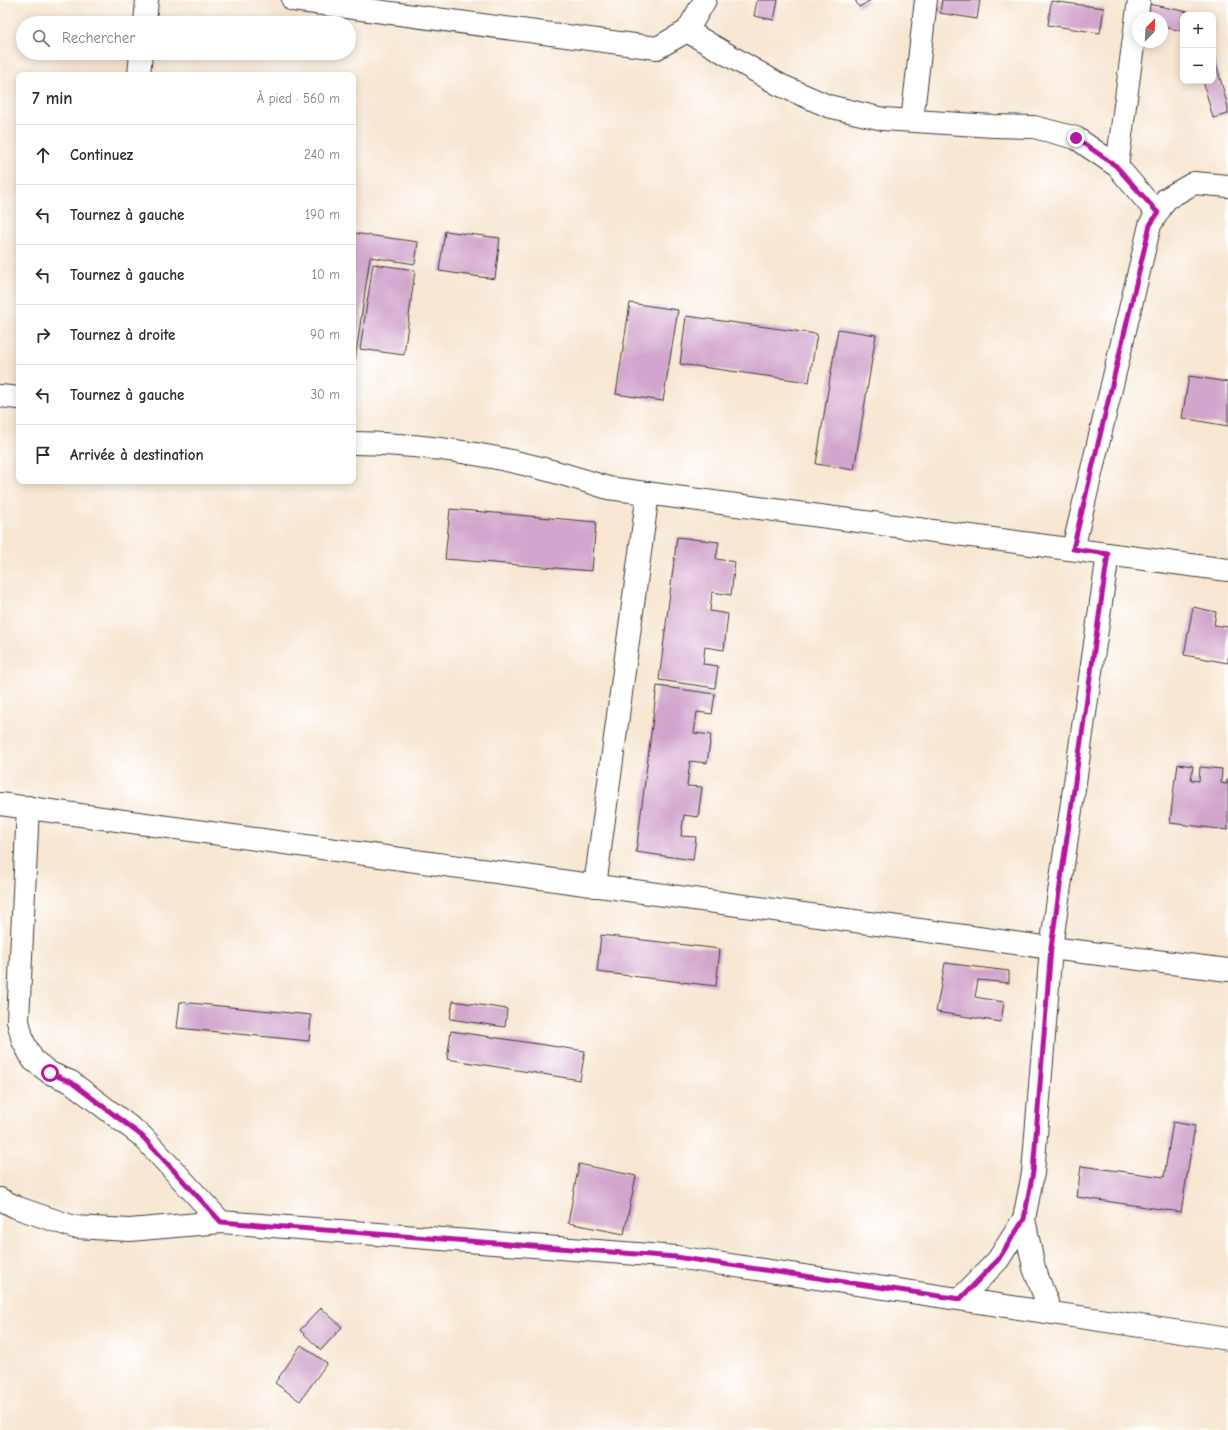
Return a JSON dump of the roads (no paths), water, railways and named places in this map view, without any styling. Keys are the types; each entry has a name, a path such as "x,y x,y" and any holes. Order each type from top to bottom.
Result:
{"street":[{"path":"145,16 147,0"},
{"path":"293,0 657,48 687,32 706,0"},
{"path":"912,121 926,0"},
{"path":"1116,166 1139,0"},
{"path":"687,32 780,85 828,106 883,119 1034,127 1076,138 1116,166 1158,213"},
{"path":"138,72 140,60"},
{"path":"1073,549 1150,225 1166,199 1194,183 1228,186"},
{"path":"0,396 16,398"},
{"path":"356,443 449,450 532,465 608,488 1228,570"},
{"path":"595,886 648,493"},
{"path":"960,1299 998,1260 1024,1219 1033,1172 1051,948 1108,554"},
{"path":"0,804 1051,948 1228,970"},
{"path":"28,807 18,1021 23,1041 33,1060 50,1073 71,1082 142,1136 221,1222"},
{"path":"0,1199 18,1208 74,1227 130,1230 221,1222 676,1257 1228,1339"},
{"path":"1024,1219 1034,1268 1051,1313"}]}
